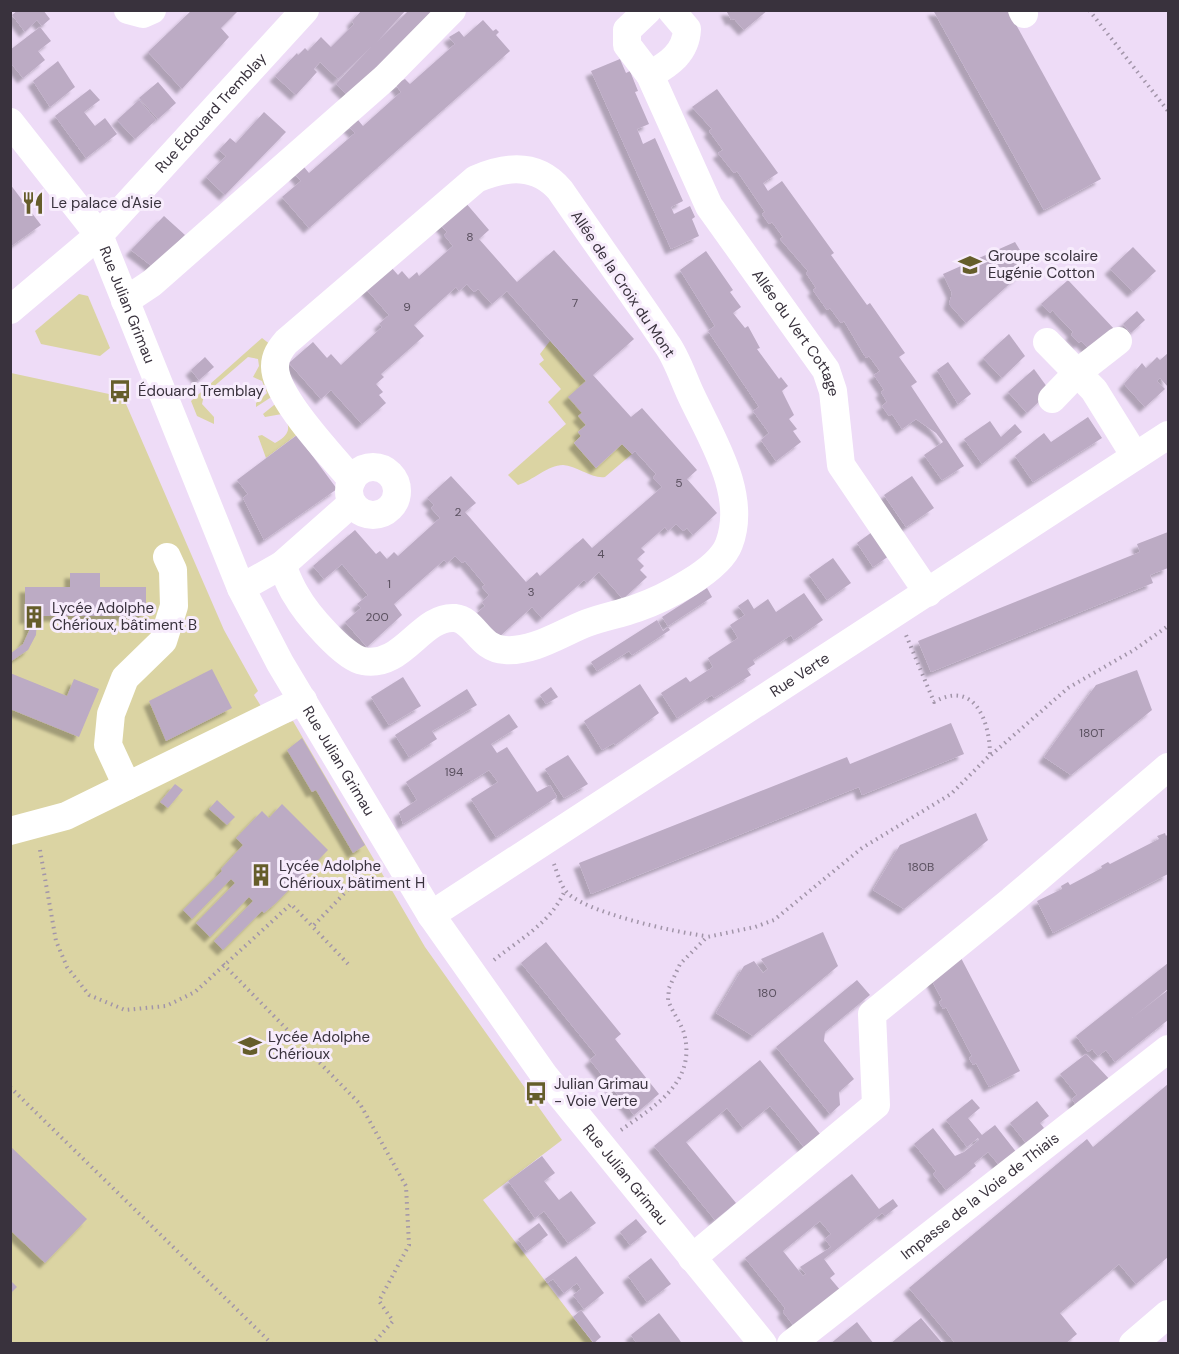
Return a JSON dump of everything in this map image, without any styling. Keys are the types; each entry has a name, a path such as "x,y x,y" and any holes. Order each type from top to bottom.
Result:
{"street":[{"path":"128,10 143,14 152,10"},
{"name":"Rue Édouard Tremblay","path":"10,310 99,235 305,10"},
{"path":"125,301 152,283 385,78 452,10"},
{"name":"Allée du Vert Cottage","path":"648,10 629,26 625,35 627,45 650,75 709,206 831,380 841,465 928,592"},
{"path":"650,75 673,61 687,37 687,29 671,10"},
{"name":"Rue Julian Grimau","path":"10,122 99,235 240,588 303,700 431,915 544,1075 763,1344"},
{"name":"Allée de la Croix du Mont","path":"240,588 282,565 352,492 286,399 276,377 275,367 278,353 286,342 476,179 500,170 528,170 543,174 560,190 666,343 719,455 731,490 735,514 730,543 725,552 686,583 645,605 586,624 521,649 495,649 485,643 463,620 450,618 430,627 395,655 374,662 362,661 342,649 296,597 282,565"},
{"path":"1052,399 1077,373 1118,340"},
{"path":"1047,342 1094,390 1134,456"},
{"name":"Rue Verte","path":"431,915 1168,435"},
{"path":"127,786 108,745 111,714 125,678 163,641 174,606 173,570 167,557"},
{"path":"23,828 66,816 303,700"},
{"path":"692,1258 876,1105 872,1014 1012,900 1168,767"},
{"name":"Impasse de la Voie de Thiais","path":"791,1344 1168,1049"},
{"path":"1132,1344 1168,1314"}],"path":[{"path":"1089,10 1168,111"},
{"path":"892,616 903,628 934,702 954,694 962,695 978,707 990,742 990,755"},
{"path":"552,860 565,890 604,911 664,929 706,937 755,927 774,920 862,848 951,794 990,755 1068,688 1134,650 1168,626"},
{"path":"23,828 56,941 67,967 89,995 125,1010 166,1006 195,992 291,904 314,925 350,966"},
{"path":"314,925 361,876"},
{"path":"488,964 545,921 558,907 565,890"},
{"path":"600,1144 657,1104 678,1083 683,1072 686,1042 683,1030 671,1011 668,1000 669,988 680,964 706,937"},
{"path":"223,964 360,1104 406,1186 409,1245 379,1301 393,1321 373,1344"},
{"path":"10,1087 272,1344"}],"shaded area":[{"path":"79,294 88,296 110,348 100,356 41,344 35,331"},
{"path":"262,338 271,345 273,396 256,407 256,403 267,393 262,381 253,377 259,366 258,359 248,357 204,395 202,404 214,417 214,424 197,416 191,401"},
{"path":"550,341 586,381 582,413 579,416 586,425 578,432 581,436 574,443 596,468 622,444 632,454 605,477 563,465 518,485 508,475 566,424 548,402 561,389 539,364 544,360 540,354"},
{"name":"Lycée Adolphe Chérioux","path":"11,373 123,397 224,630 258,691 254,695 274,727 293,721 425,947 562,1140 483,1200 593,1343 11,1344"},
{"path":"279,401 302,431 266,458 258,436 262,435 275,443 284,437 288,430 282,414 265,417 263,414"}],"building":[{"path":"18,10 43,10 50,19 42,26 37,20 25,32 12,15"},
{"path":"192,10 239,10 221,28 229,37 182,89 148,52"},
{"path":"362,10 406,10 377,42 409,10 439,10 351,99 336,84 372,46 338,79 320,62 314,69 317,72 296,95 275,76 297,53 298,55 305,48 308,51 321,37 331,47 354,24 352,21"},
{"path":"726,10 768,10 744,30 734,19 731,20"},
{"path":"933,10 1008,10 1101,179 1044,210"},
{"path":"483,20 493,31 496,29 499,32 496,35 510,51 309,228 282,197 301,181 294,173 304,167 309,173 355,133 348,126 358,120 363,126 401,92 395,84 405,79 410,84 455,44 449,37 459,31 464,37"},
{"path":"40,27 51,41 38,51 45,60 23,78 10,62 10,50"},
{"path":"620,59 626,73 630,71 638,91 635,92 649,124 637,129 643,144 655,138 683,201 671,207 674,214 690,206 695,217 692,219 699,236 671,249 591,71"},
{"path":"58,61 75,87 50,107 33,81"},
{"path":"158,82 176,103 158,119 139,98"},
{"path":"90,89 100,100 84,112 95,126 105,118 117,134 86,158 55,116"},
{"path":"717,89 778,173 763,183 768,191 782,181 834,253 831,255 867,305 870,303 905,353 899,357 917,382 911,386 964,466 942,480 924,455 943,442 936,433 916,419 902,429 892,414 889,416 882,406 887,402 881,392 884,390 874,375 880,371 869,356 866,358 844,321 841,323 830,308 827,310 813,290 816,288 806,273 808,271 780,239 783,237 772,222 769,224 762,214 765,212 737,171 734,173 718,153 723,150 709,131 712,129 692,107"},
{"path":"139,100 156,120 135,139 117,120"},
{"path":"264,112 286,132 225,195 206,177 226,156 219,150 230,138 236,143"},
{"path":"10,184 41,225 10,247"},
{"path":"465,202 489,230 479,239 517,282 554,250 634,339 593,375 631,417 642,408 697,470 687,479 717,513 693,535 687,528 683,531 676,524 668,531 665,527 641,548 645,552 637,559 644,566 640,570 647,577 623,599 599,572 587,583 584,580 542,618 532,607 498,638 477,613 485,606 482,602 489,595 482,587 485,585 465,561 462,563 455,556 447,563 444,560 394,604 402,615 367,647 345,622 361,608 357,604 368,595 342,564 324,579 313,566 355,530 376,554 380,551 387,559 394,552 398,556 440,518 431,508 434,505 427,498 451,476 476,503 465,512 526,582 537,572 540,576 583,538 592,548 662,487 653,478 656,474 635,451 632,454 622,444 596,468 574,443 581,436 578,432 586,425 578,416 582,413 568,397 586,381 507,291 492,304 478,289 474,292 467,284 459,291 456,287 414,325 424,336 381,374 384,377 376,384 383,392 379,395 386,403 362,424 331,390 321,399 289,363 313,342 327,358 331,354 341,365 382,327 379,324 389,315 366,289 391,267 398,275 402,271 409,279 417,272 419,276 453,246 444,235 447,232 440,224"},
{"path":"164,216 185,235 153,267 131,250"},
{"path":"1015,242 1026,260 1022,262 1025,270 966,323 949,304 952,293 943,274"},
{"path":"1133,247 1156,271 1133,292 1110,269"},
{"path":"706,251 733,290 730,292 741,307 733,313 745,328 748,326 760,348 757,349 779,379 781,377 788,386 782,391 794,415 789,419 797,429 793,431 801,442 776,461 761,440 769,433 753,411 759,407 708,331 715,326 680,270"},
{"path":"1068,280 1116,331 1092,352 1071,335 1073,332 1052,310 1050,313 1041,304"},
{"path":"1137,311 1145,320 1131,333 1123,324"},
{"path":"1009,334 1025,356 1002,378 983,358"},
{"path":"1168,353 1168,387 1160,378 1157,381 1165,389 1145,407 1124,384 1142,363 1146,368 1157,357 1160,360"},
{"path":"205,357 214,367 199,380 191,370"},
{"path":"948,362 971,394 958,404 937,370"},
{"path":"1034,369 1050,391 1027,413 1008,392"},
{"path":"1088,417 1102,438 1033,482 1015,456 1044,433 1051,442"},
{"path":"990,421 1001,437 1015,424 1022,432 982,464 964,439"},
{"path":"297,435 337,489 264,540 243,498 248,494 237,480"},
{"path":"912,476 934,508 906,527 884,495"},
{"path":"872,532 889,556 873,567 857,543"},
{"path":"1168,532 1168,568 1150,575 1153,583 931,672 918,641 1140,552 1137,544"},
{"path":"833,558 851,583 827,600 809,575"},
{"name":"Lycée Adolphe Chérioux, bâtiment B","path":"70,573 100,573 100,587 146,587 146,616 42,616 42,619 37,619 36,635 28,650 10,662 10,654 23,644 29,631 30,618 25,619 25,587 70,587"},
{"path":"707,588 712,597 668,626 662,617"},
{"path":"804,593 823,620 794,640 791,635 753,660 755,664 747,669 751,675 714,698 712,695 677,718 661,693 686,677 690,682 713,667 708,658 738,638 730,625 745,615 738,606 748,599 754,609 768,599 776,612"},
{"path":"657,620 663,631 668,627 670,630 632,655 629,651 597,671 591,662"},
{"path":"212,669 232,708 166,741 149,701"},
{"path":"1137,670 1152,710 1071,775 1044,757 1096,685"},
{"name":"Lycée Adolphe Chérioux, bâtiment B","path":"10,673 67,696 74,679 99,689 79,737 10,709"},
{"path":"403,677 421,706 389,725 371,697"},
{"path":"640,684 659,713 615,745 614,743 602,750 584,721"},
{"path":"551,687 558,697 546,704 540,695"},
{"path":"467,689 477,705 432,731 437,739 409,757 395,735"},
{"path":"509,714 518,727 491,744 497,753 507,747 537,792 550,785 557,797 496,837 471,799 498,782 489,770 403,824 399,812 417,800 406,782"},
{"path":"951,723 964,754 862,795 859,787 591,894 579,863 847,757 850,764"},
{"path":"302,738 365,845 353,853 316,790 312,792 287,750"},
{"path":"568,755 588,784 564,798 545,769"},
{"path":"175,784 183,790 168,808 160,802"},
{"path":"217,800 235,817 227,825 209,809"},
{"name":"Lycée Adolphe Chérioux, bâtiment H","path":"282,804 328,850 276,903 264,913 262,911 223,950 214,941 253,901 249,897 210,937 196,923 235,883 231,879 192,919 183,910 222,871 221,869 243,845 236,838 262,811 269,818"},
{"path":"976,813 988,840 904,909 873,890 900,845"},
{"path":"1165,833 1166,836 1168,834 1168,874 1053,933 1037,901 1062,889 1061,886 1068,882 1070,885 1102,868 1101,866 1108,862 1110,864 1159,839 1157,836"},
{"path":"823,932 838,966 753,1036 716,1013 744,966 754,961 763,973 768,969 761,959"},
{"path":"546,942 621,1034 615,1039 659,1094 634,1115 590,1060 596,1055 521,963"},
{"path":"961,958 1020,1071 989,1087 976,1063 973,1065 969,1058 972,1056 946,1007 943,1009 939,1002 942,1000 929,975"},
{"path":"1168,963 1168,989 1132,1018 1168,990 1168,1020 1115,1062 1106,1050 1098,1056 1092,1049 1088,1052 1076,1036"},
{"path":"857,980 870,995 825,1032 824,1041 854,1079 839,1092 840,1105 830,1114 776,1047"},
{"path":"1086,1054 1112,1082 1078,1108 1072,1099 1077,1095 1060,1074"},
{"path":"760,1060 820,1134 804,1147 770,1106 743,1128 727,1108 686,1142 736,1203 715,1220 654,1146"},
{"path":"1168,1084 1168,1257 1136,1284 1119,1264 1060,1313 1077,1334 1065,1344 956,1344 909,1288 1087,1139 1093,1147"},
{"path":"972,1099 980,1108 968,1118 982,1135 995,1125 1017,1153 1000,1166 988,1152 974,1163 976,1166 946,1190 933,1174 936,1171 914,1144 933,1128 955,1156 964,1152 979,1140 978,1138 967,1147 946,1120"},
{"path":"1037,1101 1049,1116 1040,1123 1044,1128 1026,1143 1010,1123"},
{"path":"10,1146 87,1219 45,1263 10,1230"},
{"path":"542,1156 555,1173 544,1181 559,1200 571,1191 596,1223 568,1243 544,1211 535,1218 508,1181"},
{"path":"852,1174 879,1209 893,1199 898,1206 885,1216 882,1213 824,1259 835,1274 830,1278 841,1291 794,1326 783,1312 785,1308 745,1258","holes":["820,1221 831,1234 825,1239 831,1247 800,1267 806,1274 803,1276 783,1251"]},
{"path":"636,1219 647,1232 630,1245 620,1232"},
{"path":"539,1223 548,1235 527,1251 518,1239"},
{"path":"576,1256 604,1293 584,1309 573,1295 581,1289 577,1283 564,1293 553,1279 547,1283 545,1279"},
{"path":"651,1258 671,1284 647,1302 628,1276"},
{"path":"10,1280 17,1287 10,1294"},
{"path":"581,1310 601,1337 594,1343 573,1317"},
{"path":"659,1313 682,1344 637,1344 631,1335"},
{"path":"921,1318 943,1344 890,1344"},
{"path":"857,1322 874,1344 830,1344"}],"place":[{"name":"Le palace d'Asie","path":"33,203"},
{"name":"Groupe scolaire Eugénie Cotton","path":"970,265"},
{"name":"Édouard Tremblay","path":"120,391"},
{"name":"Lycée Adolphe Chérioux, bâtiment B","path":"34,617"},
{"name":"Lycée Adolphe Chérioux, bâtiment H","path":"261,875"},
{"name":"Lycée Adolphe Chérioux","path":"250,1046"},
{"name":"Julian Grimau - Voie Verte","path":"536,1093"}]}
